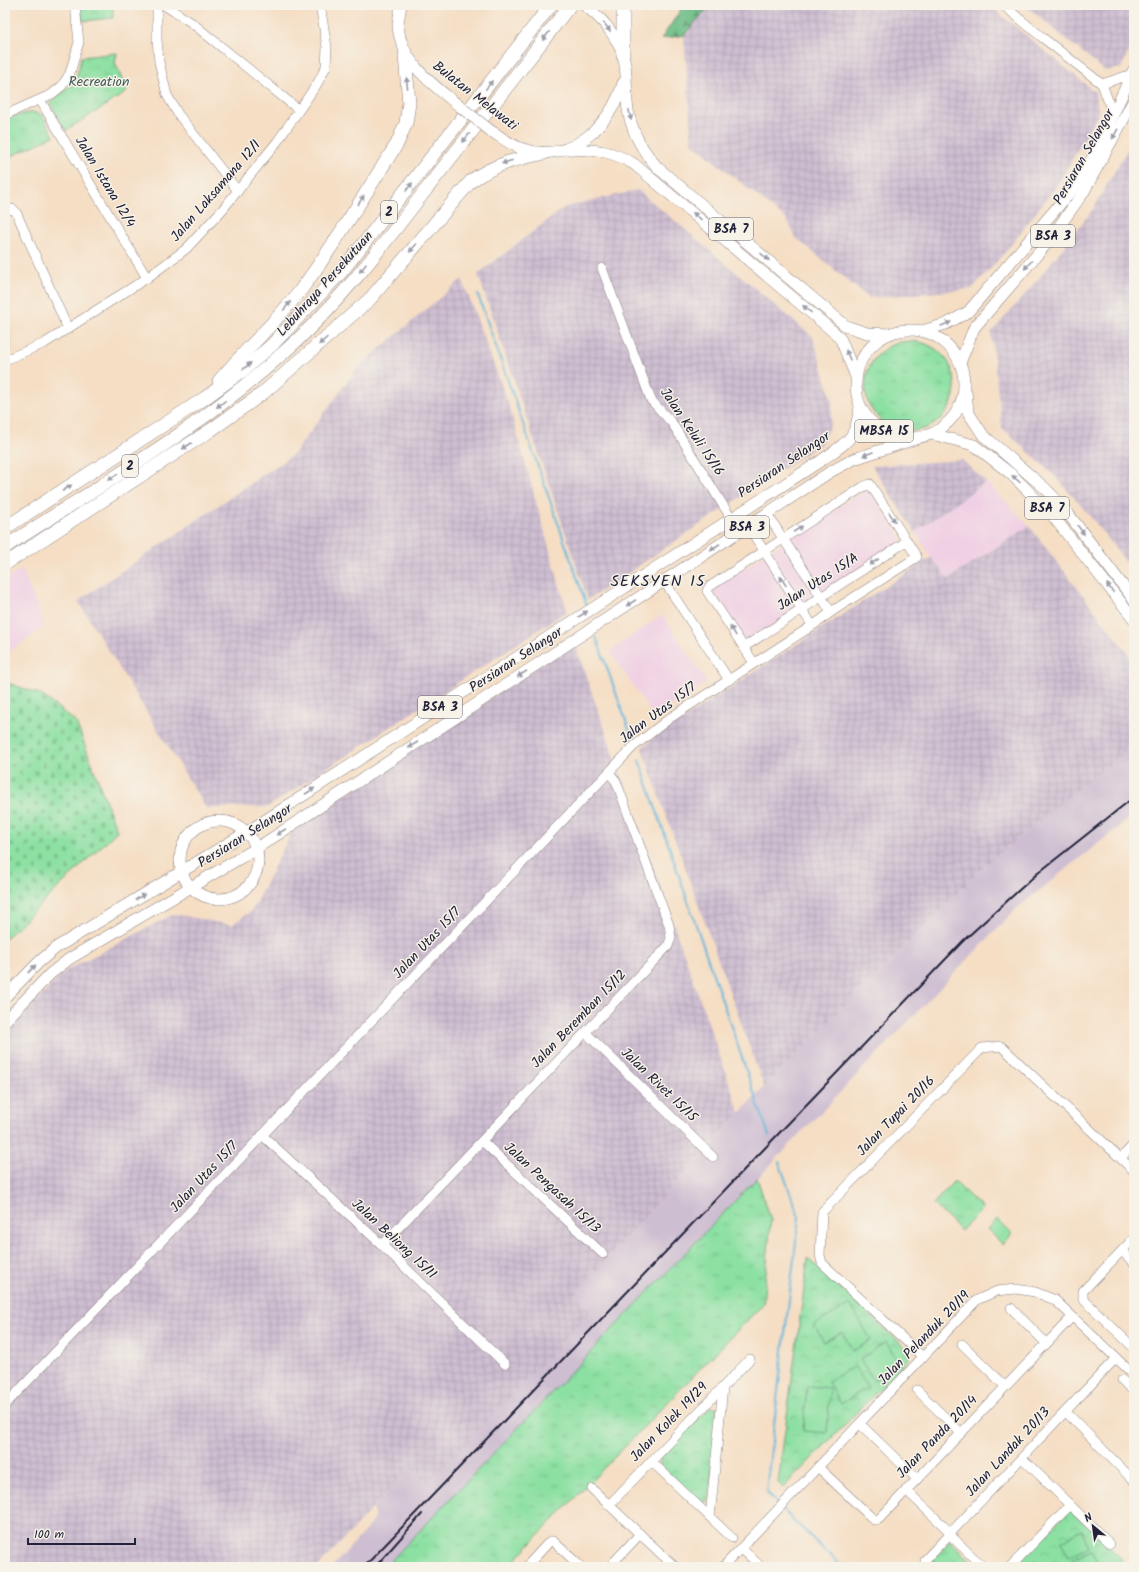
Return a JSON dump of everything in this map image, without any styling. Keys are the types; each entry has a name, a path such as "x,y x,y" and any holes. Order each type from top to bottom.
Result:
{"highway":[{"name":"Lebuhraya Persekutuan","path":"5,528 205,398 242,371 272,345 342,271 551,5"},
{"name":"Lebuhraya Persekutuan","path":"5,547 166,443 252,381 308,330 354,280 570,5"},
{"path":"623,5 623,55"},
{"path":"205,398 236,361 268,329 300,290 397,144 406,123 409,103 406,55"},
{"path":"5,564 211,430 287,373 370,299 471,181 487,170 508,161 545,153"},
{"path":"211,430 239,402 252,381"}],"main road":[{"path":"395,5 398,25"},
{"name":"Bulatan Melawati","path":"401,5 398,25 400,41 406,55 426,79 491,131 523,149 545,153 567,149 593,134 606,120 619,98 625,77 623,55 616,39 605,24 584,5"},
{"name":"Persiaran Selangor","path":"922,331 946,324 968,312 1072,190 1095,154 1133,72"},
{"name":"BSA 7","path":"625,77 629,114 635,134 642,149 658,168 846,326 867,333 890,334"},
{"name":"Persiaran Selangor","path":"960,363 974,328 1048,242 1083,192 1134,100"},
{"name":"BSA 7","path":"567,149 598,150 616,153 634,164 836,334 841,340 856,377"},
{"name":"MBSA 15","path":"900,331 922,331 938,337 951,348 960,363 964,383 963,396 959,408 943,427 932,434 918,438 904,438 890,434 878,428 868,418 860,406 857,396 856,377 862,359 874,344 890,334 900,331"},
{"name":"BSA 7","path":"964,383 968,412 983,435 1046,489 1063,507 1132,596"},
{"name":"Persiaran Selangor","path":"5,997 40,961 57,947 247,832 822,460 849,440 858,426 860,406"},
{"name":"BSA 7","path":"932,434 974,445 1038,499 1134,619"},
{"name":"Persiaran Selangor","path":"5,1021 59,966 257,848 830,472 854,459 918,438"},
{"path":"223,821 236,824 247,832 257,848 259,861 256,874 250,885 240,893 227,898 214,899 202,895 191,888 182,871 180,859 182,847 188,836 197,827 210,822 223,821"}],"street":[{"path":"5,115 52,94 62,86 70,73 79,42 76,5"},
{"path":"157,5 157,40 159,62 167,95 178,114 238,191"},
{"path":"164,5 203,32 299,110"},
{"name":"Jalan Laksamana 12/1","path":"5,360 39,346 147,278 186,249 238,191 277,142 317,84 326,67 328,47 320,5"},
{"path":"1003,5 1102,84 1113,114"},
{"path":"1102,84 1133,72"},
{"name":"Jalan Istana 12/4","path":"40,100 147,278"},
{"path":"5,210 13,209 16,212 68,329"},
{"name":"Jalan Keluli 15/16","path":"602,268 652,400 672,423 731,518"},
{"path":"754,663 707,591 709,587 863,487 870,484 907,541"},
{"path":"767,514 831,612"},
{"path":"748,526 812,625"},
{"name":"Jalan Utas 15/7","path":"5,1405 640,740 670,718 917,557 907,541"},
{"name":"Jalan Utas 15/A","path":"744,648 907,541"},
{"path":"664,581 729,680"},
{"name":"Jalan Beremban 15/12","path":"382,1246 668,946 671,938 669,925 616,781 609,773"},
{"name":"Jalan Rivet 15/15","path":"586,1033 713,1157"},
{"name":"Jalan Tupai 20/16","path":"923,1357 822,1263 820,1255 822,1212 982,1048 1001,1046 1134,1171"},
{"name":"Jalan Beliong 15/11","path":"262,1135 382,1246 505,1364"},
{"name":"Jalan Pengasah 15/13","path":"482,1141 602,1254"},
{"path":"1121,1158 1134,1144"},
{"path":"1134,1238 1084,1290 1083,1298 1134,1348"},
{"path":"1122,1251 1134,1263"},
{"name":"Jalan Pelanduk 20/19","path":"723,1567 819,1468 977,1300 997,1291 1016,1289 1035,1292 1055,1300 1134,1375"},
{"path":"1011,1308 1046,1343"},
{"name":"Jalan Panda 20/14","path":"819,1468 874,1520 879,1519 1072,1317"},
{"path":"962,1344 1005,1386"},
{"name":"Jalan Landak 20/13","path":"926,1567 925,1560 1116,1358"},
{"name":"Jalan Kolek 19/29","path":"608,1505 750,1359"},
{"path":"1122,1380 1134,1392"},
{"path":"710,1518 723,1387"},
{"path":"917,1390 961,1433"},
{"path":"1066,1412 1134,1481"},
{"path":"860,1424 917,1479"},
{"path":"1022,1458 1110,1544"},
{"path":"651,1462 732,1538"},
{"path":"592,1489 675,1567"},
{"path":"906,1490 983,1567"},
{"path":"1010,1567 1070,1504"},
{"path":"609,1567 640,1534"},
{"path":"526,1567 550,1541 553,1541 581,1567"},
{"path":"741,1548 761,1567"}],"shaded area":[{"path":"710,5 989,5 1095,92 1099,113 1057,185 1007,250 972,289 869,298 796,238 787,220 692,143 684,35"},
{"path":"1025,5 1134,5 1134,41 1121,68 1105,71"},
{"path":"1134,138 1134,572 1091,517 1055,476 1002,428 991,333 1040,277 1093,209"},
{"path":"638,190 813,337 832,400 831,424 821,443 588,600 478,274 565,207"},
{"path":"462,279 509,406 567,611 268,807 206,808 78,601 294,454 357,368"},
{"path":"962,460 986,482 915,532 872,466"},
{"path":"986,482 1029,526 948,579 931,557 915,532"},
{"path":"868,488 903,540 744,643 710,590"},
{"path":"1029,526 1134,661 1134,746 1082,786 986,865 764,1087 642,748 653,738 931,557 948,579"},
{"path":"22,569 43,623 42,629 5,654 5,580"},
{"path":"662,615 707,682 654,717 610,651"},
{"path":"574,642 740,1113 575,1294 592,1311 428,1484 410,1468 318,1567 5,1567 5,1034 65,971 174,914 232,925 253,909 293,829"},
{"path":"1134,746 1134,815 1017,908 385,1567 332,1567 374,1519 374,1507 411,1467 428,1483 592,1311 575,1294 764,1087 986,865 1082,786"}],"green space":[{"path":"80,5 113,5 113,18 82,21"},
{"path":"684,5 710,5 684,35 661,39"},
{"name":"Recreation","path":"117,53 115,62 127,92 65,131 50,103 74,80 81,57"},
{"name":"Recreation","path":"33,112 42,115 54,136 5,159 5,120"},
{"path":"5,319 7,319 11,348 5,350"},
{"path":"910,341 927,344 942,354 952,369 955,386 952,403 942,418 927,428 910,431 893,428 878,418 868,403 865,386 868,369 878,354 893,344"},
{"path":"5,682 40,694 76,722 117,831 5,939"},
{"path":"757,1178 771,1220 763,1304 508,1567 385,1567"},
{"path":"954,1181 983,1209 961,1231 933,1204"},
{"path":"997,1219 1012,1234 1002,1244 987,1229"},
{"path":"808,1258 909,1351 909,1359 783,1488 778,1483"},
{"path":"850,1304 871,1340 853,1351 842,1332 824,1342 814,1325"},
{"path":"886,1342 900,1364 874,1380 860,1359"},
{"path":"854,1366 868,1387 841,1404 828,1382"},
{"path":"807,1386 830,1388 827,1433 803,1431"},
{"path":"710,1407 718,1408 709,1500 700,1504 660,1465 660,1458"},
{"path":"1070,1509 1121,1558 1122,1567 1014,1567"},
{"path":"1081,1530 1089,1546 1069,1557 1061,1542"},
{"path":"950,1541 978,1567 934,1567 930,1563"},
{"path":"1091,1550 1100,1567 1078,1567 1073,1559"}],"waterway":[{"path":"478,295 587,606"},
{"path":"596,637 632,738"},
{"path":"639,760 769,1136"},
{"path":"779,1162 799,1217 766,1491 779,1506"},
{"path":"782,1509 842,1567"}],"railway":[{"path":"364,1567 964,940 1038,873 1134,797"},
{"path":"375,1567 422,1514"}],"district":[{"name":"SEKSYEN 15","path":"658,581"}]}
